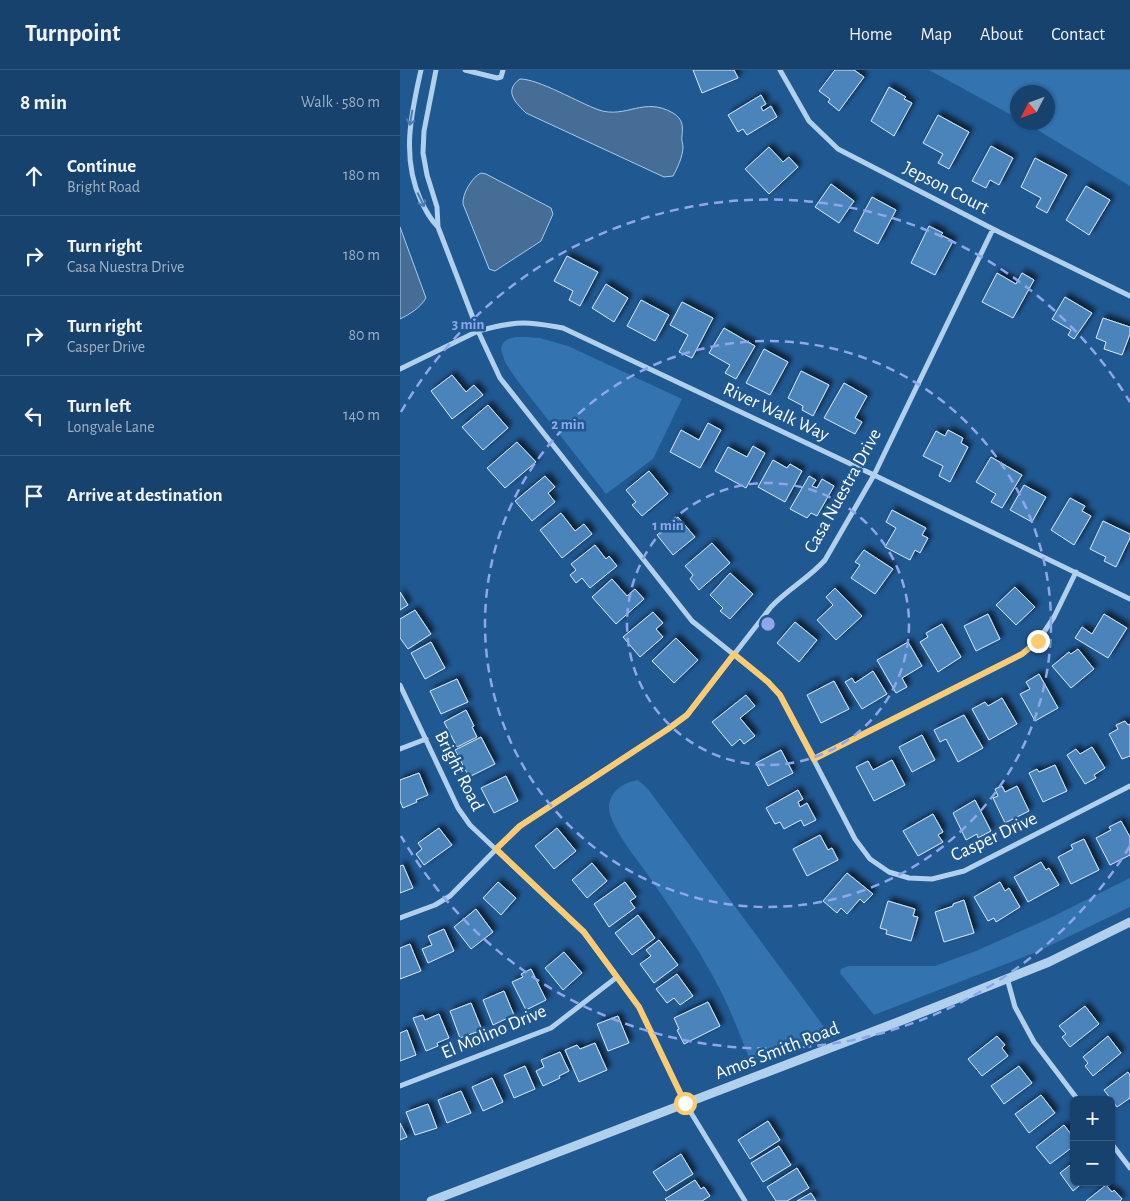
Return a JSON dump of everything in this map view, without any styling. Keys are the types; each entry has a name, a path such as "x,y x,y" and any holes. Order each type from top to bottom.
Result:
{"street":[{"path":"421,70 409,126 409,162 420,199 430,218 438,227"},
{"path":"436,70 425,118 423,143 426,175 438,212 438,227"},
{"path":"466,70 497,78 501,76 503,70"},
{"name":"Jepson Court","path":"780,70 809,121 838,148 993,229 1130,296"},
{"name":"Casper Drive","path":"438,227 478,331 500,378 692,621 768,682 780,695 855,839 870,858 889,872 909,878 932,879 964,871 1130,786"},
{"name":"Casa Nuestra Drive","path":"400,918 434,905 450,896 520,826 687,715 782,596 825,560 874,474 993,229"},
{"name":"River Walk Way","path":"400,369 478,331 506,324 525,323 563,328 874,474 1130,599"},
{"path":"814,759 1022,654 1038,641 1054,617 1076,572"},
{"name":"Bright Road","path":"400,685 458,808 470,825 584,932 639,1007 685,1103 745,1201"},
{"path":"400,749 426,739"},
{"name":"Amos Smith Road","path":"431,1201 1049,962 1130,922"},
{"name":"El Molino Drive","path":"400,1086 551,1028 617,977"},
{"path":"1007,978 1015,1006 1034,1042 1075,1096"},
{"path":"1115,1148 1130,1168"}],"shaded area":[{"path":"929,70 1130,70 1130,186 1038,130 1055,130 1055,85 1010,85 1010,114"},
{"path":"520,79 538,83 599,110 618,112 653,107 663,108 673,113 682,123 683,151 673,176 664,177 526,113 515,101 512,92 515,83"},
{"path":"481,173 551,208 553,214 541,241 495,271 489,269 463,204 468,186"},
{"path":"400,227 426,298 421,305 400,319"},
{"path":"540,338 568,346 682,399 653,459 606,494 516,379 505,362 501,349 507,339"},
{"path":"638,780 648,789 828,1032 750,1060 725,999 707,965 690,937 627,847 612,820 609,805 613,795 624,785"},
{"path":"1130,878 1130,907 1039,951 874,1015 840,973 841,969 849,966 935,966 976,951 1050,918"}],"building":[{"path":"693,70 734,70 738,78 702,93"},
{"path":"835,70 854,70 864,77 839,111 828,102 830,99 819,91"},
{"path":"889,87 912,103 894,136 871,121"},
{"path":"761,95 766,104 761,107 763,111 771,106 777,117 747,135 743,129 738,132 728,115"},
{"path":"938,115 969,132 949,169 938,163 943,154 923,143"},
{"path":"991,146 1013,158 999,185 990,180 986,188 972,181"},
{"path":"769,147 783,162 789,157 798,167 769,194 745,169"},
{"path":"1035,158 1067,175 1047,213 1036,207 1041,198 1021,187"},
{"path":"831,184 854,201 839,223 815,207"},
{"path":"1086,186 1110,200 1089,235 1066,220"},
{"path":"872,197 896,210 878,244 854,231"},
{"path":"929,226 953,241 935,275 911,263"},
{"path":"567,256 598,272 580,306 569,300 573,291 554,281"},
{"path":"997,273 1016,284 1022,273 1034,280 1013,318 982,302"},
{"path":"606,284 628,298 614,322 592,308"},
{"path":"1065,297 1092,313 1074,339 1068,335 1071,330 1052,319"},
{"path":"641,300 669,315 655,341 627,326"},
{"path":"682,302 713,318 692,358 679,352 688,335 670,325"},
{"path":"1103,318 1130,327 1130,334 1122,355 1104,349 1106,342 1096,338"},
{"path":"724,328 755,346 736,379 725,373 730,365 709,353"},
{"path":"764,349 788,362 770,395 746,383"},
{"path":"801,371 829,385 813,416 802,410 803,406 788,398"},
{"path":"452,375 466,392 474,385 483,395 452,419 431,391"},
{"path":"844,383 867,396 855,418 862,422 855,434 824,418"},
{"path":"488,405 508,428 483,450 462,427"},
{"path":"708,423 721,430 700,468 670,452 681,430 699,440"},
{"path":"948,430 963,438 961,443 968,447 950,482 939,476 943,466 923,456 936,431 945,436"},
{"path":"517,442 536,462 505,488 487,468"},
{"path":"753,446 765,453 746,488 715,471 728,447 747,457"},
{"path":"991,457 1022,475 1002,508 991,502 996,494 976,482"},
{"path":"773,460 787,468 790,464 802,471 785,502 758,487"},
{"path":"649,471 668,494 642,516 632,505 636,502 626,490"},
{"path":"545,476 555,487 548,493 555,502 532,521 515,501"},
{"path":"809,476 816,480 812,486 817,488 822,479 834,486 817,516 811,513 807,518 790,509"},
{"path":"1024,485 1046,497 1032,522 1010,510"},
{"path":"1070,498 1085,506 1082,511 1091,516 1074,545 1051,530"},
{"path":"892,510 926,528 922,535 928,538 920,553 915,550 910,560 885,547 896,528 886,522"},
{"path":"561,513 575,531 584,524 592,534 562,558 540,530"},
{"path":"678,517 695,537 673,555 657,535"},
{"path":"1103,521 1130,534 1130,538 1116,567 1104,561 1106,557 1090,549"},
{"path":"712,543 730,563 699,590 690,579 693,575 685,566"},
{"path":"595,545 606,559 609,556 617,566 590,588 582,578 576,583 570,575 576,570 571,564"},
{"path":"864,550 893,569 875,594 851,578 860,565 855,562"},
{"path":"730,573 753,594 730,619 720,611 723,608 710,595"},
{"path":"612,579 627,596 635,589 644,599 616,624 592,597"},
{"path":"1015,587 1035,607 1016,625 996,605"},
{"path":"835,588 862,616 836,640 817,620 833,605 826,597"},
{"path":"400,592 408,605 400,610"},
{"path":"415,610 431,634 408,649 400,638 400,619"},
{"path":"653,612 663,623 656,629 663,637 640,657 623,637"},
{"path":"988,614 1000,639 976,651 964,626"},
{"path":"1104,614 1127,628 1108,658 1075,638 1082,627 1092,634"},
{"path":"795,622 817,640 799,662 777,643"},
{"path":"942,624 961,657 938,672 920,642 928,637 926,633"},
{"path":"676,638 698,660 674,683 652,661"},
{"path":"431,642 445,668 425,679 411,653"},
{"path":"908,642 922,666 902,678 907,687 896,693 877,660"},
{"path":"1078,649 1094,669 1071,688 1052,666 1069,652 1071,654"},
{"path":"873,671 887,694 862,709 845,682 852,678 855,683"},
{"path":"1039,674 1058,708 1035,721 1020,694 1030,689 1026,682"},
{"path":"457,679 468,702 441,714 430,691"},
{"path":"834,681 849,709 821,723 807,695"},
{"path":"746,695 755,706 740,718 755,736 744,744 740,739 732,746 712,722"},
{"path":"1002,698 1017,724 989,740 972,709 985,702 988,706"},
{"path":"466,710 477,737 457,747 444,722"},
{"path":"964,715 983,748 958,762 946,739 940,742 934,730"},
{"path":"1125,721 1128,725 1130,724 1130,756 1122,759 1109,734 1118,729 1116,725"},
{"path":"922,735 935,760 912,772 899,747"},
{"path":"481,737 495,764 469,777 455,750"},
{"path":"1092,747 1105,768 1094,775 1096,778 1085,784 1067,755 1076,749 1080,754"},
{"path":"781,750 793,773 768,786 756,763"},
{"path":"892,760 905,785 874,801 856,767 868,761 873,770"},
{"path":"1055,765 1067,791 1043,802 1029,773 1037,769 1039,772"},
{"path":"419,773 428,795 403,808 400,801 400,780"},
{"path":"506,776 518,801 494,813 481,788"},
{"path":"1002,786 1005,792 1017,786 1029,811 1005,823 993,798 998,796 995,789"},
{"path":"798,790 803,799 798,802 800,807 807,803 816,820 804,826 801,820 784,829 780,822 775,824 766,808"},
{"path":"975,800 991,831 978,838 977,834 966,840 953,813"},
{"path":"933,814 943,832 938,835 943,842 918,856 903,831"},
{"path":"1121,821 1130,837 1130,855 1110,865 1096,838 1111,830 1109,827"},
{"path":"439,828 452,845 424,865 416,854 422,849 418,843"},
{"path":"557,828 576,851 554,869 535,846"},
{"path":"820,835 828,850 832,848 838,860 807,876 793,849"},
{"path":"1084,839 1099,870 1071,884 1058,857 1073,849 1071,845"},
{"path":"1041,862 1046,870 1049,868 1059,885 1028,902 1014,877"},
{"path":"592,863 607,881 587,898 572,880"},
{"path":"403,865 413,888 400,893 400,866"},
{"path":"847,873 873,894 864,903 860,899 847,914 841,908 837,913 823,901"},
{"path":"498,882 516,898 501,915 483,898"},
{"path":"625,882 636,897 630,901 635,908 609,927 594,904"},
{"path":"1000,882 1005,891 1009,888 1020,907 996,922 994,918 988,921 974,897"},
{"path":"964,900 974,933 944,942 935,912"},
{"path":"888,901 915,909 913,916 918,917 911,941 886,934 887,930 880,928"},
{"path":"476,909 493,932 471,949 454,927"},
{"path":"638,915 655,938 632,955 615,933"},
{"path":"444,929 454,951 428,963 422,949 432,945 428,936"},
{"path":"659,940 678,965 654,983 640,964 651,956 646,950"},
{"path":"410,944 421,971 400,979 400,948"},
{"path":"564,952 582,973 563,990 545,968"},
{"path":"531,969 546,1000 526,1010 512,982 523,977 521,974"},
{"path":"677,974 693,996 680,1005 674,998 667,1003 656,989"},
{"path":"504,991 514,1015 493,1025 483,1000"},
{"path":"708,1002 720,1026 684,1044 677,1030 679,1029 674,1018"},
{"path":"471,1003 482,1030 460,1038 450,1011"},
{"path":"1085,1006 1099,1024 1070,1047 1062,1037 1066,1034 1059,1026"},
{"path":"439,1014 449,1038 437,1043 438,1046 426,1051 413,1018 423,1015 425,1020"},
{"path":"618,1016 629,1043 608,1051 597,1024"},
{"path":"407,1030 416,1055 400,1061 400,1033"},
{"path":"997,1036 1005,1045 1002,1048 1008,1056 982,1076 968,1059"},
{"path":"1108,1036 1121,1053 1093,1076 1085,1066 1088,1063 1083,1057"},
{"path":"595,1043 607,1070 579,1082 565,1050 577,1045 580,1049"},
{"path":"560,1052 569,1071 559,1076 560,1078 543,1086 536,1071 544,1067 541,1060"},
{"path":"525,1066 535,1089 514,1098 504,1075"},
{"path":"1019,1066 1032,1083 1004,1104 991,1086"},
{"path":"1128,1072 1130,1075 1130,1098 1117,1107 1115,1096 1109,1096 1104,1090"},
{"path":"492,1078 503,1102 483,1111 472,1087"},
{"path":"461,1091 471,1113 447,1123 438,1100"},
{"path":"1041,1095 1055,1113 1029,1133 1015,1114"},
{"path":"428,1104 437,1128 415,1135 406,1112"},
{"path":"768,1121 780,1140 750,1159 738,1140"},
{"path":"400,1123 407,1137 400,1140"},
{"path":"1064,1125 1070,1133 1070,1149 1050,1164 1036,1147"},
{"path":"779,1146 791,1165 763,1182 751,1163"},
{"path":"681,1154 693,1174 666,1191 653,1172"},
{"path":"1070,1165 1070,1186 1079,1186 1073,1191 1060,1173"},
{"path":"797,1168 809,1188 787,1201 776,1201 767,1187"},
{"path":"695,1180 701,1189 704,1187 710,1196 702,1201 667,1201 665,1199"},
{"path":"1105,1186 1112,1192 1114,1190 1122,1199 1120,1201 1086,1201"},
{"path":"811,1193 816,1201 797,1201"}],"route":[{"path":"685,1103 639,1007 584,932 496,849 520,826 687,715 734,654 768,682 780,695 814,759 1022,654 1038,641"}]}
